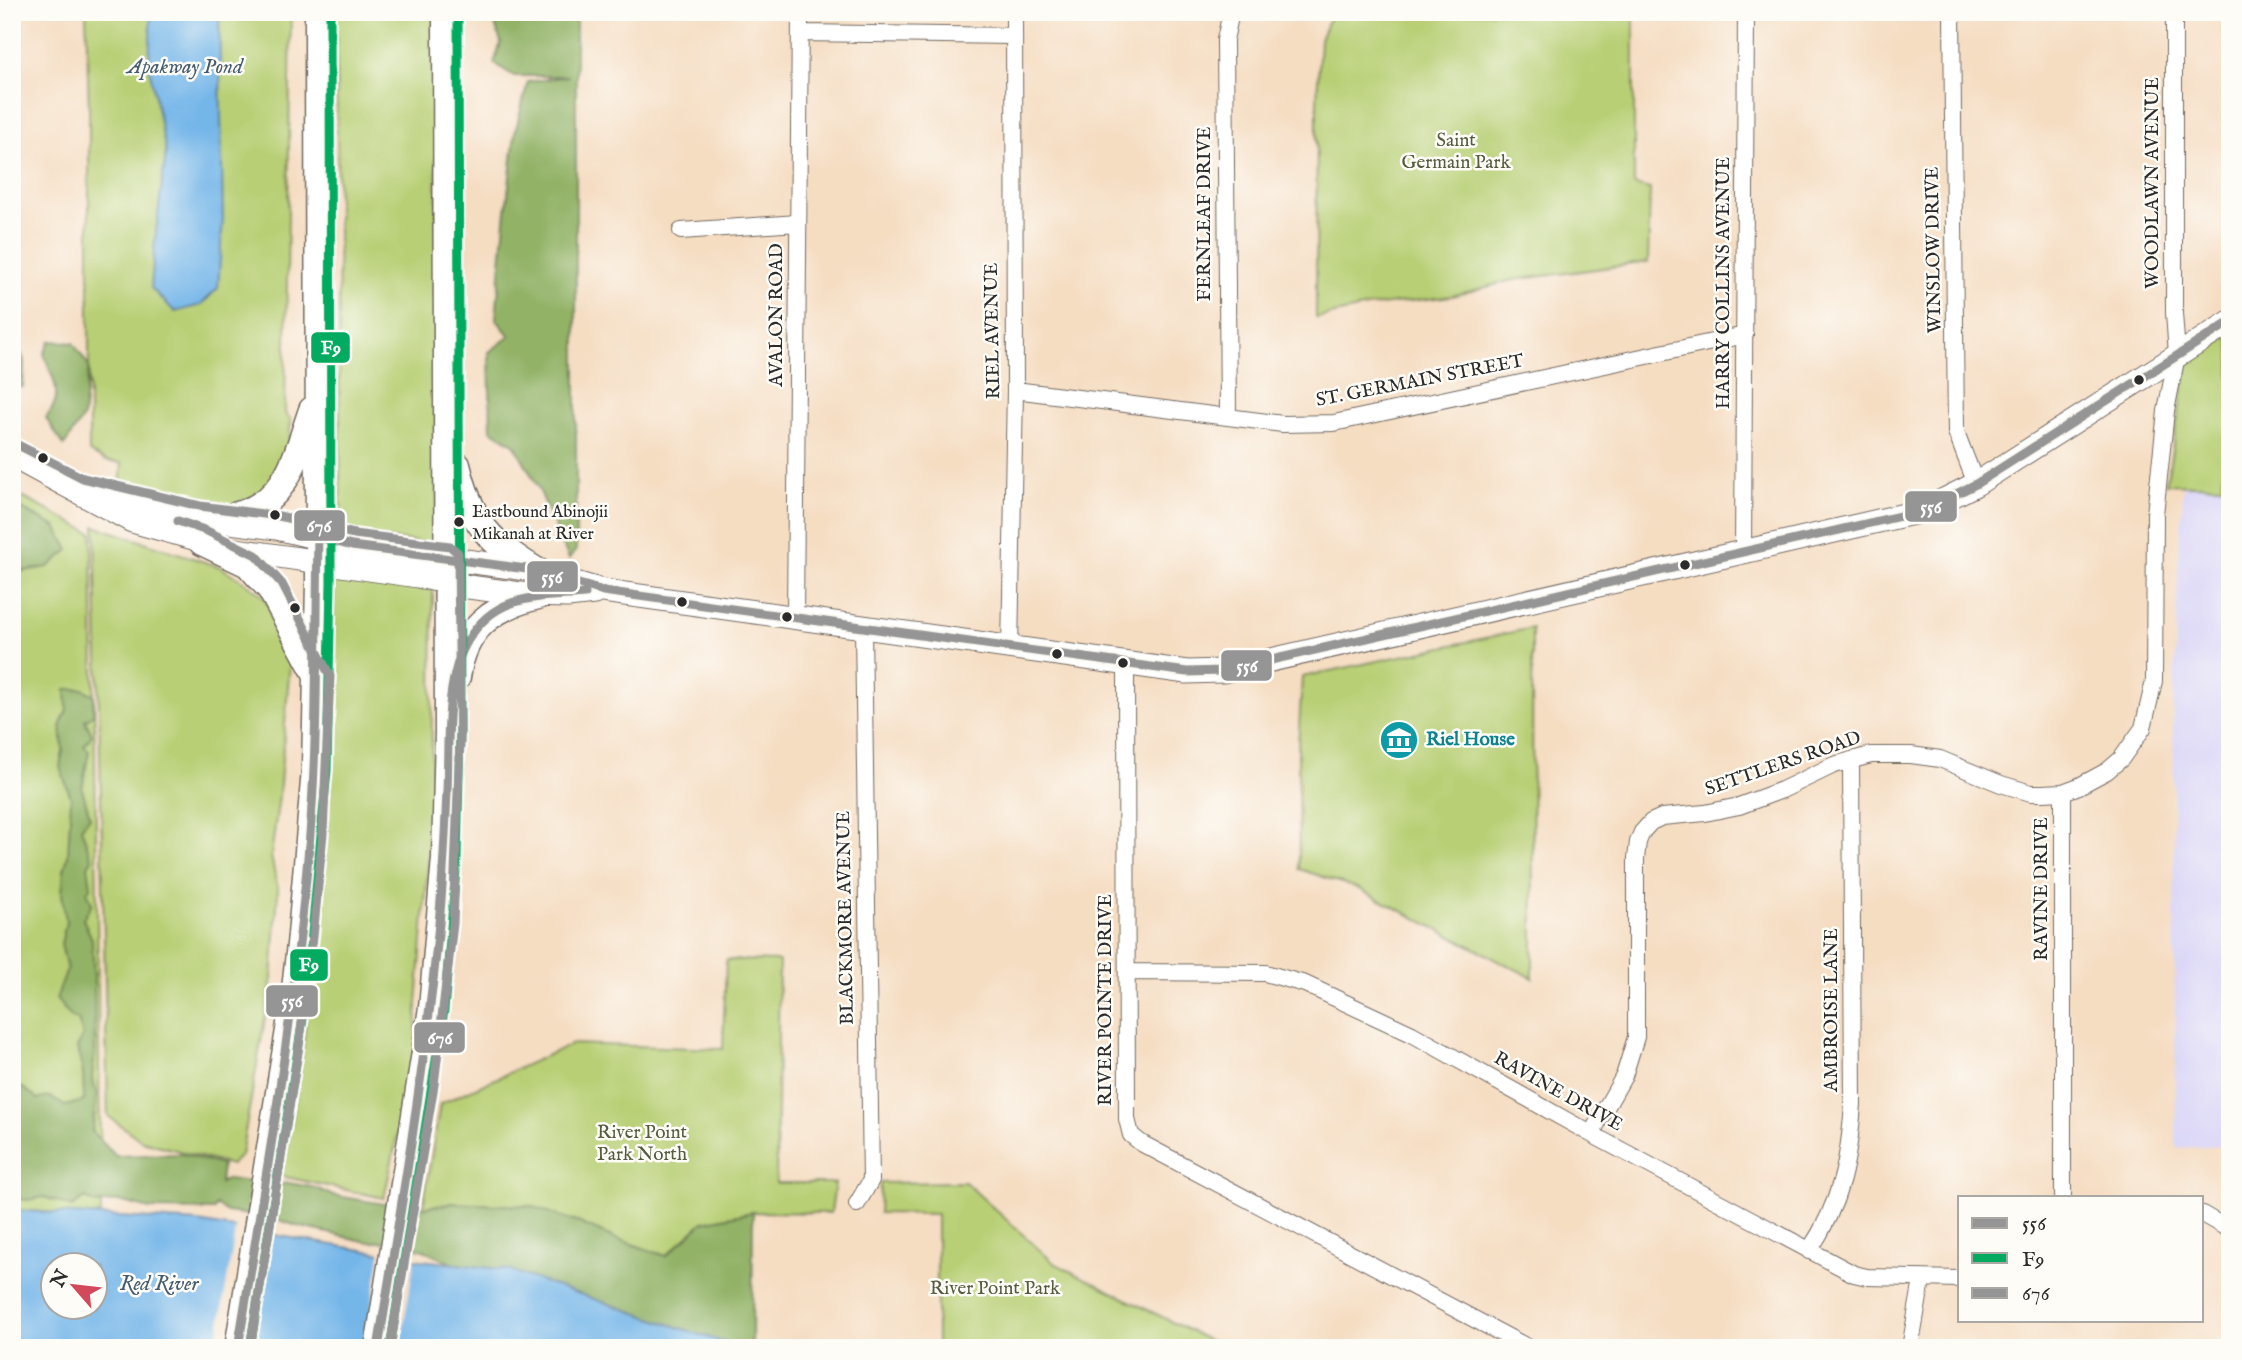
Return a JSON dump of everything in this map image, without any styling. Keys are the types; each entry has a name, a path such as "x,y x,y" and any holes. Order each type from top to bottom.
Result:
{"main road":[{"path":"238,1348 300,948 308,858 318,677 318,12"},
{"path":"378,1348 419,1101 441,925 445,858 448,731 446,12"},
{"path":"200,530 258,507 275,495 289,473 318,392"},
{"path":"447,419 465,498 478,522 539,584 496,610 478,626 466,643 458,666 448,731"},
{"path":"200,530 247,564 271,590 318,677"}],"street":[{"name":"AVALON ROAD","path":"795,618 800,12"},
{"name":"RIEL AVENUE","path":"1010,649 1015,390 1014,12"},
{"name":"FERNLEAF DRIVE","path":"1228,415 1225,40 1231,12"},
{"name":"HARRY COLLINS AVENUE","path":"1744,553 1746,12"},
{"name":"WINSLOW DRIVE","path":"1952,12 1956,432 1976,484"},
{"name":"WOODLAWN AVENUE","path":"2175,12 2174,313 2177,355"},
{"path":"801,33 1013,36"},
{"path":"681,231 799,223"},
{"path":"12,456 79,490 200,530 277,528 318,550 418,576 447,570 539,584 568,596 603,592 1186,673 1223,671 1922,511 1976,484 2230,322"},
{"name":"ST. GERMAIN STREET","path":"1015,390 1283,424 1334,423 1745,335"},
{"name":"SETTLERS ROAD","path":"1591,1134 1624,1076 1636,1037 1636,858 1642,832 1651,822 1662,817 1705,813 1739,806 1851,760 1871,755 1921,756 1955,764 2001,785 2043,793 2063,792 2079,786 2107,771 2122,759 2143,728 2154,681 2155,514 2166,411 2177,355"},
{"name":"BLACKMORE AVENUE","path":"857,1204 871,1180 863,628"},
{"name":"RIVER POINTE DRIVE","path":"1126,665 1127,1119 1131,1135 1141,1143 1529,1348"},
{"name":"AMBROISE LANE","path":"1809,1251 1825,1227 1838,1195 1850,1139 1853,1104 1851,760"},
{"name":"RAVINE DRIVE","path":"2063,792 2063,1196"},
{"name":"RAVINE DRIVE","path":"1127,972 1265,973 1305,984 1412,1034 1591,1134 1854,1274 1922,1280 1958,1279"},
{"path":"2204,1215 2230,1230"},
{"path":"1910,1348 1922,1280"}],"shaded area":[{"path":"2230,357 2230,1146 2176,1148 2173,714 2179,552 2191,382"}],"green space":[{"path":"86,12 291,12 285,413 291,420 287,460 260,497 210,511 120,489 122,463 106,461 89,452 89,111"},
{"path":"336,12 436,12 438,544 341,534"},
{"path":"491,12 576,12 576,550 569,559 539,489 515,445 491,430 489,352 510,336 496,319 515,133 528,82 569,76 514,76 494,63 501,42"},
{"name":"Saint Germain Park","path":"1332,12 1634,12 1634,185 1650,189 1648,262 1513,280 1452,296 1372,306 1316,318 1320,39"},
{"path":"12,334 24,360 23,387 12,388"},
{"path":"2230,336 2230,436 2224,436 2223,486 2166,484 2187,366 2191,360"},
{"path":"50,341 73,343 89,366 83,417 64,446 46,418 52,410 56,394 54,379 44,354"},
{"path":"12,492 92,533 101,1216 12,1210"},
{"path":"12,504 56,527 69,550 48,567 12,573"},
{"path":"95,526 220,567 261,594 286,632 290,663 271,856 278,890 272,979 241,1155 231,1165 142,1141 108,1116"},
{"path":"334,576 433,589 431,829 417,1003 416,1049 384,1198 281,1176 299,1080 332,765"},
{"path":"1532,628 1533,978 1357,888 1299,869 1298,746 1302,677"},
{"path":"66,689 83,689 94,695 93,715 85,720 92,735 84,746 89,751 82,789 90,817 81,828 92,859 88,866 91,887 87,891 92,904 83,919 92,939 94,980 95,1051 92,1078 97,1094 92,1132 116,1156 182,1154 222,1165 220,1183 228,1179 275,1185 289,1183 316,1188 331,1195 413,1209 453,1203 531,1206 666,1256 703,1222 753,1212 752,1348 739,1348 508,1270 453,1264 424,1250 390,1242 368,1242 273,1218 227,1212 216,1205 214,1210 150,1209 119,1201 96,1204 85,1198 72,1207 44,1197 27,1200 12,1198 12,1087 23,1088 38,1099 50,1097 65,1106 84,1101 83,1073 77,1048 83,1035 78,1020 71,1017 56,999 67,970 61,944 66,922 62,893 68,856 71,798 60,767 63,751 61,724 67,710"},
{"name":"River Point Park North","path":"726,960 779,961 776,1183 835,1183 831,1213 753,1212 703,1222 666,1256 614,1238 453,1203 423,1207 440,1104 572,1044 723,1049"},
{"name":"River Point Park","path":"965,1182 1054,1263 1224,1348 937,1348 937,1214 879,1213 880,1183"}],"water":[{"name":"Apakway Pond","path":"151,12 219,12 223,218 218,288 201,305 175,312 151,288 166,152 149,67"},
{"name":"Red River","path":"12,1210 198,1222 421,1260 508,1270 740,1348 12,1348"}],"pier":[{"path":"236,1225 268,1231 249,1348 216,1348"},
{"path":"381,1250 415,1256 400,1348 365,1348"}],"transit line":[{"name":"F9","path":"250,1348 306,1000 327,770 331,582 330,12"},
{"name":"F9","path":"390,1348 444,1010 457,858 460,731 458,12"},
{"name":"556","path":"238,1348 279,1091 304,898 314,760 318,537 352,546 527,569 603,591 1187,672 1223,671 1922,511 1976,484 2230,322"},
{"name":"676","path":"18,445 83,478 200,506 279,516 354,534 450,546 458,553 460,741 453,924 434,1085 390,1348"},
{"name":"676","path":"178,521 207,531 256,555 282,584 330,676 323,833 313,937 299,1046 250,1348"},
{"name":"556","path":"378,1348 426,1038 440,916 449,713 455,674 468,640 479,624 492,613 520,600 585,594"}],"place":[{"name":"Eastbound Abinojii Mikanah at River","path":"459,522"},
{"name":"Riel House","path":"1399,740"}]}
